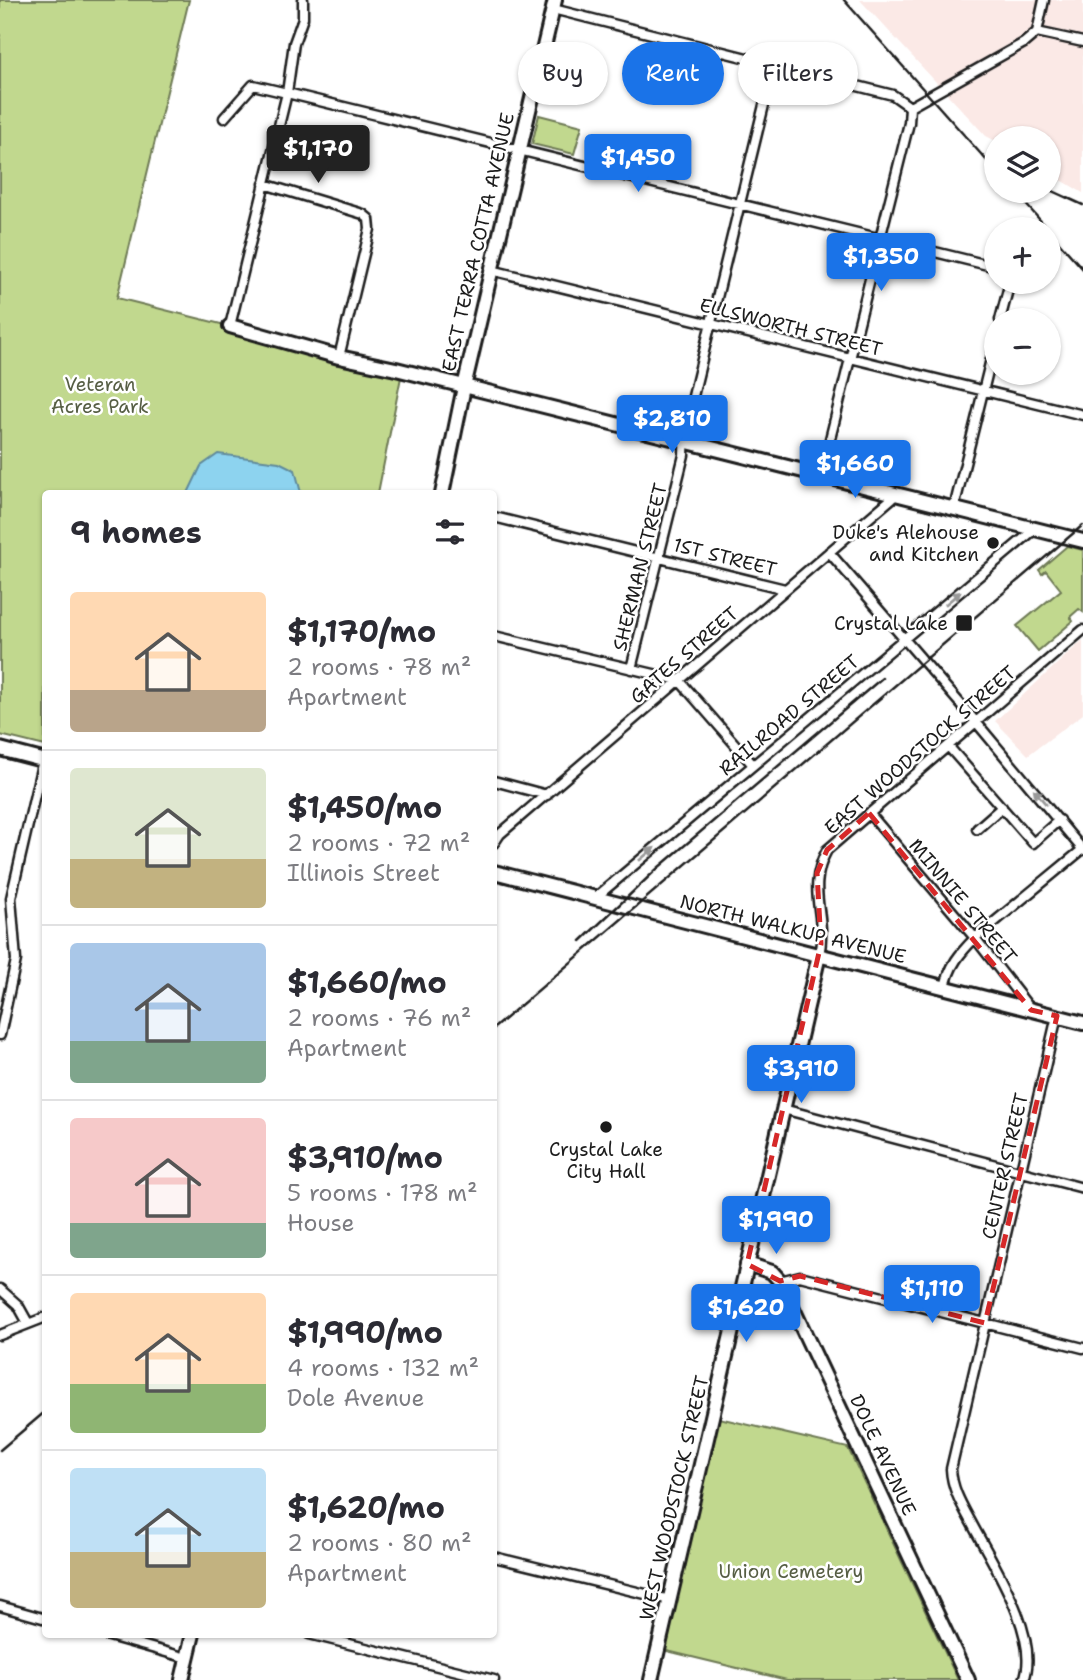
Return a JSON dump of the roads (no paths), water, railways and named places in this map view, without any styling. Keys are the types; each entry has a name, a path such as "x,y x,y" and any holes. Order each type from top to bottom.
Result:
{"street":[{"path":"303,0 303,18 294,43 287,93 230,326 339,357 1083,541"},
{"path":"910,107 1024,43 1037,32 1044,0"},
{"path":"554,5 738,54"},
{"name":"EAST TERRA COTTA AVENUE","path":"443,490 464,387 554,5"},
{"path":"1037,32 1083,42"},
{"path":"224,118 253,85 984,264"},
{"path":"858,86 893,95 910,107"},
{"name":"SHERMAN STREET","path":"631,669 684,455 685,429 764,105"},
{"path":"821,475 909,123 910,107"},
{"path":"264,184 363,214 369,219 370,229 339,357"},
{"name":"ELLSWORTH STREET","path":"491,270 1083,415"},
{"path":"954,508 984,385"},
{"name":"GATES STREET","path":"497,838 897,494"},
{"name":"1ST STREET","path":"497,518 785,589"},
{"name":"RAILROAD STREET","path":"595,898 1035,529"},
{"path":"829,552 1083,849 975,938 954,961 945,988"},
{"name":"EAST WOODSTOCK STREET","path":"818,956 821,934 815,884 822,860 838,839 1083,630"},
{"path":"497,637 679,680 753,765"},
{"path":"948,746 1033,843 1059,820"},
{"path":"0,749 42,760"},
{"path":"0,1035 16,960 11,898 42,768"},
{"path":"497,782 547,795"},
{"path":"977,829 1002,807"},
{"name":"MINNIE STREET","path":"869,813 975,938 1031,1010"},
{"name":"NORTH WALKUP AVENUE","path":"497,873 1083,1023"},
{"name":"WEST WOODSTOCK STREET","path":"652,1680 818,956"},
{"name":"CENTER STREET","path":"1024,1680 1028,1668 1022,1630 1004,1585 958,1499 952,1479 953,1460 1057,1016"},
{"path":"783,1109 1083,1188"},
{"path":"747,1264 772,1272 780,1281 800,1276 1083,1348"},
{"name":"DOLE AVENUE","path":"780,1281 968,1680"},
{"path":"0,1289 18,1305 29,1323"},
{"path":"0,1335 42,1318"},
{"path":"497,1558 670,1600"},
{"path":"0,1606 42,1618"},
{"path":"116,1638 187,1658"},
{"path":"182,1680 192,1638"},
{"path":"325,1638 494,1680"}],"water":[{"path":"218,454 279,462 295,470 300,490 189,490 201,466"}],"railway":[{"path":"844,0 984,158"},
{"path":"1061,195 1083,205"},
{"path":"1025,203 1037,217"},
{"path":"1061,244 1083,269"},
{"path":"497,1025 1083,525"},
{"path":"581,941 658,868 882,678"},
{"path":"0,1450 42,1414"}],"place":[{"name":"Duke's Alehouse and Kitchen","path":"993,543"},
{"name":"Crystal Lake","path":"964,623"},
{"name":"Crystal Lake City Hall","path":"606,1127"}],"park label":[{"name":"Veteran Acres Park","path":"100,395"},
{"name":"Union Cemetery","path":"791,1571"}]}
